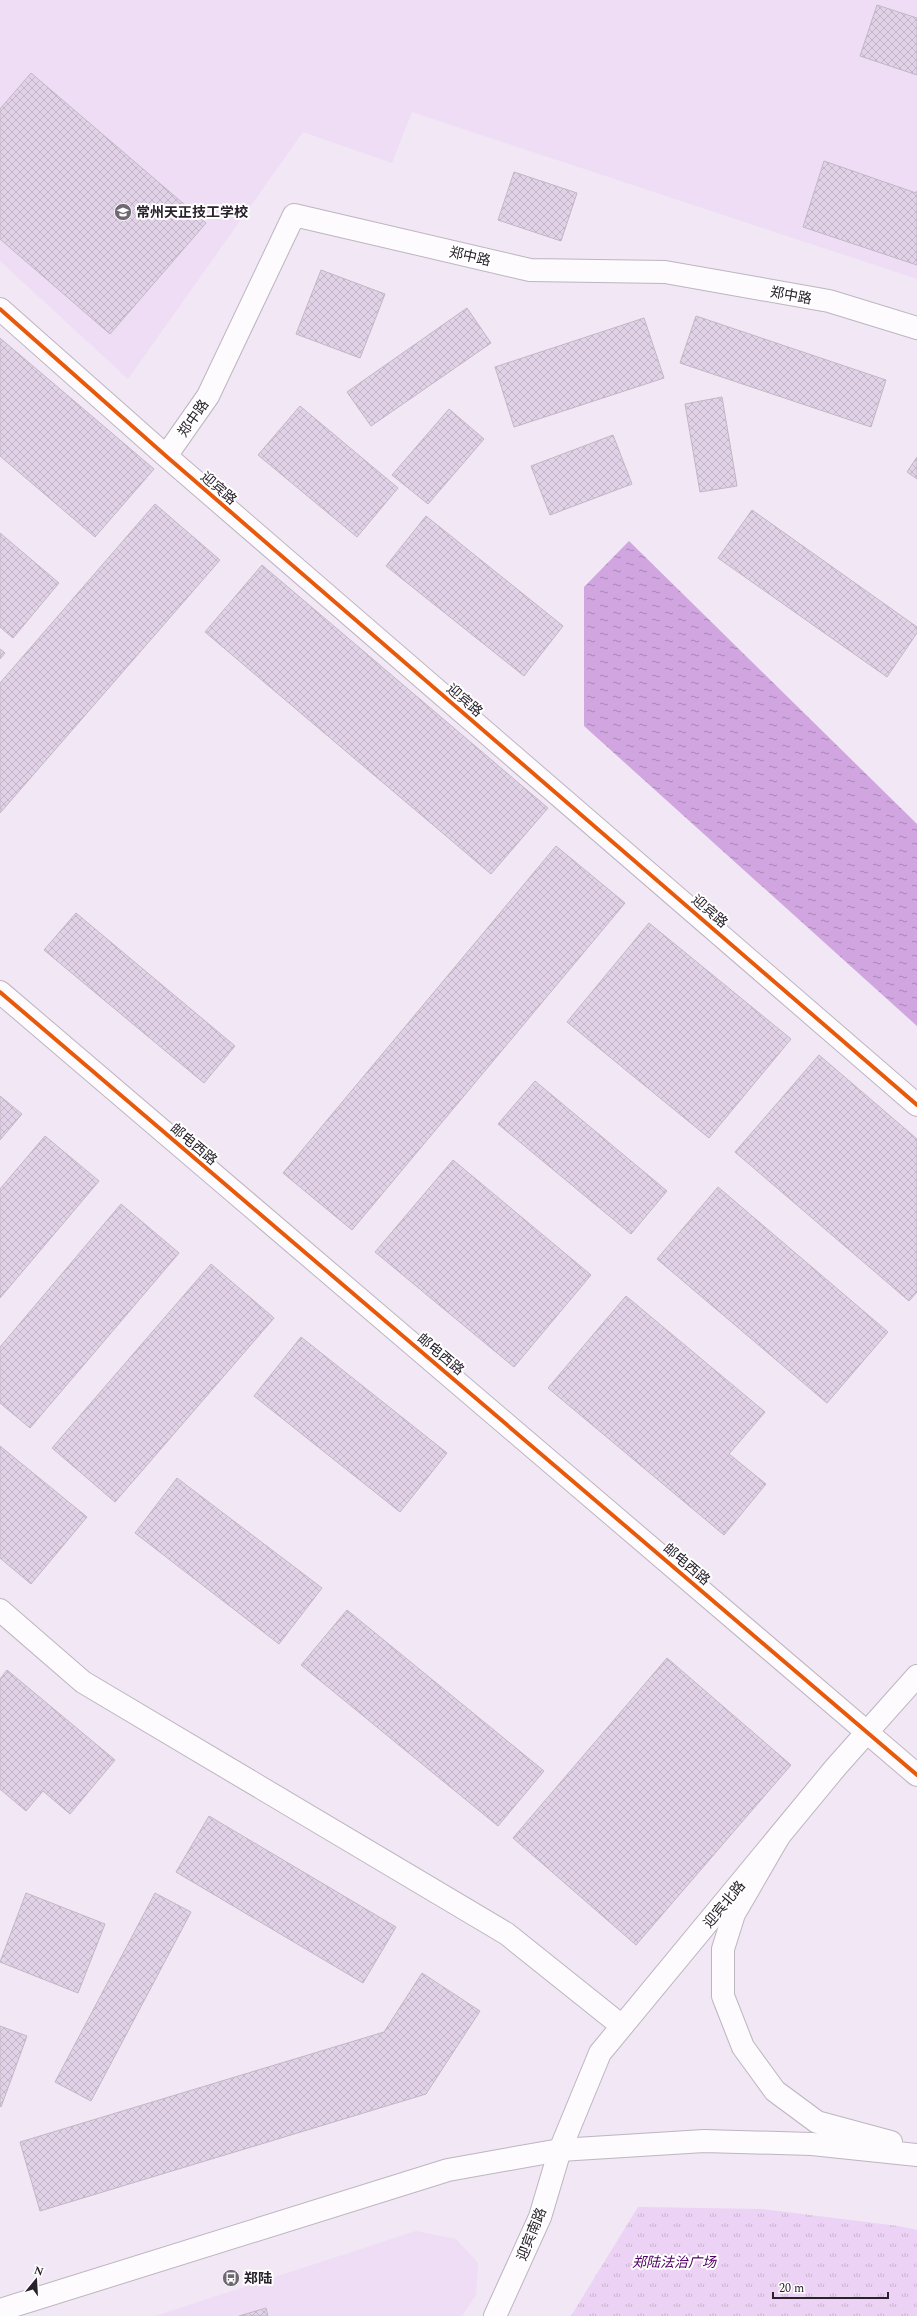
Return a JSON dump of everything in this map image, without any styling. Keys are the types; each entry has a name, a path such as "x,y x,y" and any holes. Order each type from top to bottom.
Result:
{"street":[{"name":"郑中路","path":"166,456 208,396 294,215 530,270 666,272 829,301 917,328"},
{"name":"迎宾路","path":"0,309 166,456 917,1105"},
{"name":"邮电西路","path":"0,992 917,1775"},
{"path":"0,1610 83,1682 507,1934 622,2026"},
{"name":"迎宾北路","path":"560,2150 600,2053 867,1732 917,1676"},
{"path":"778,1838 734,1914 723,1949 724,1996 743,2047 775,2091 817,2122 917,2149"},
{"path":"0,2310 448,2170 560,2150 704,2141 812,2144 917,2155"},
{"name":"迎宾南路","path":"495,2316 540,2217 560,2150"}],"shaded area":[{"name":"常州天正技工学校","path":"0,0 917,0 917,279 412,112 392,163 303,132 128,379 0,261"},
{"path":"416,2231 456,2239 478,2263 476,2295 462,2316 155,2316"}],"green space":[{"name":"郑陆法治广场","path":"638,2207 761,2209 898,2226 917,2230 917,2316 571,2316"}],"water":[{"path":"629,541 917,824 917,1026 584,726 584,587"}],"building":[{"path":"877,5 917,18 917,75 860,56"},
{"path":"31,73 206,223 110,334 0,239 0,109"},
{"path":"824,161 916,193 917,191 917,265 803,227"},
{"path":"514,172 577,193 561,241 498,220"},
{"path":"321,270 385,294 360,358 296,334"},
{"path":"467,308 491,343 371,426 347,392"},
{"path":"696,316 886,380 871,427 680,363"},
{"path":"644,318 664,378 514,427 495,367"},
{"path":"0,338 154,469 95,537 0,456"},
{"path":"722,397 737,486 700,492 685,404"},
{"path":"300,406 398,488 357,537 258,455"},
{"path":"449,409 484,439 428,504 392,475"},
{"path":"613,435 632,484 550,515 531,466"},
{"path":"917,457 917,479 907,472"},
{"path":"155,504 220,560 0,813 0,683"},
{"path":"752,510 917,627 917,633 887,677 718,558"},
{"path":"426,516 563,626 524,676 386,566"},
{"path":"0,533 59,583 13,638 0,627"},
{"path":"262,565 548,808 491,874 205,632"},
{"path":"0,649 5,653 0,659"},
{"path":"556,846 625,903 352,1230 283,1173"},
{"path":"76,913 235,1046 204,1083 44,950"},
{"path":"649,923 791,1039 709,1138 567,1022"},
{"path":"819,1055 917,1139 917,1292 909,1301 735,1152"},
{"path":"535,1081 667,1191 631,1234 498,1124"},
{"path":"0,1096 22,1114 0,1140"},
{"path":"45,1136 99,1181 0,1298 0,1189"},
{"path":"453,1160 591,1275 514,1367 375,1252"},
{"path":"718,1187 888,1332 827,1403 657,1259"},
{"path":"121,1204 179,1253 30,1428 0,1403 0,1347"},
{"path":"211,1264 274,1318 115,1502 52,1448"},
{"path":"626,1296 765,1412 729,1454 766,1484 724,1535 548,1388"},
{"path":"301,1337 447,1453 400,1512 254,1396"},
{"path":"0,1446 87,1517 31,1584 0,1558"},
{"path":"177,1478 322,1588 279,1644 135,1533"},
{"path":"347,1610 544,1771 498,1826 301,1665"},
{"path":"667,1658 791,1765 636,1945 513,1838"},
{"path":"7,1670 115,1760 70,1814 43,1791 26,1811 0,1789 0,1679"},
{"path":"209,1816 396,1927 363,1983 176,1872"},
{"path":"26,1893 105,1924 78,1993 0,1962"},
{"path":"155,1893 191,1912 91,2101 55,2082"},
{"path":"422,1973 480,2011 426,2094 40,2211 20,2142 384,2032"},
{"path":"0,2026 27,2036 1,2107 0,2106"},
{"path":"266,2308 268,2316 239,2316"}],"cycle path":[{"path":"0,309 166,456 917,1105"},
{"path":"0,992 917,1775"}],"place":[{"name":"常州天正技工学校","path":"123,212"},
{"name":"郑陆","path":"231,2278"}]}
